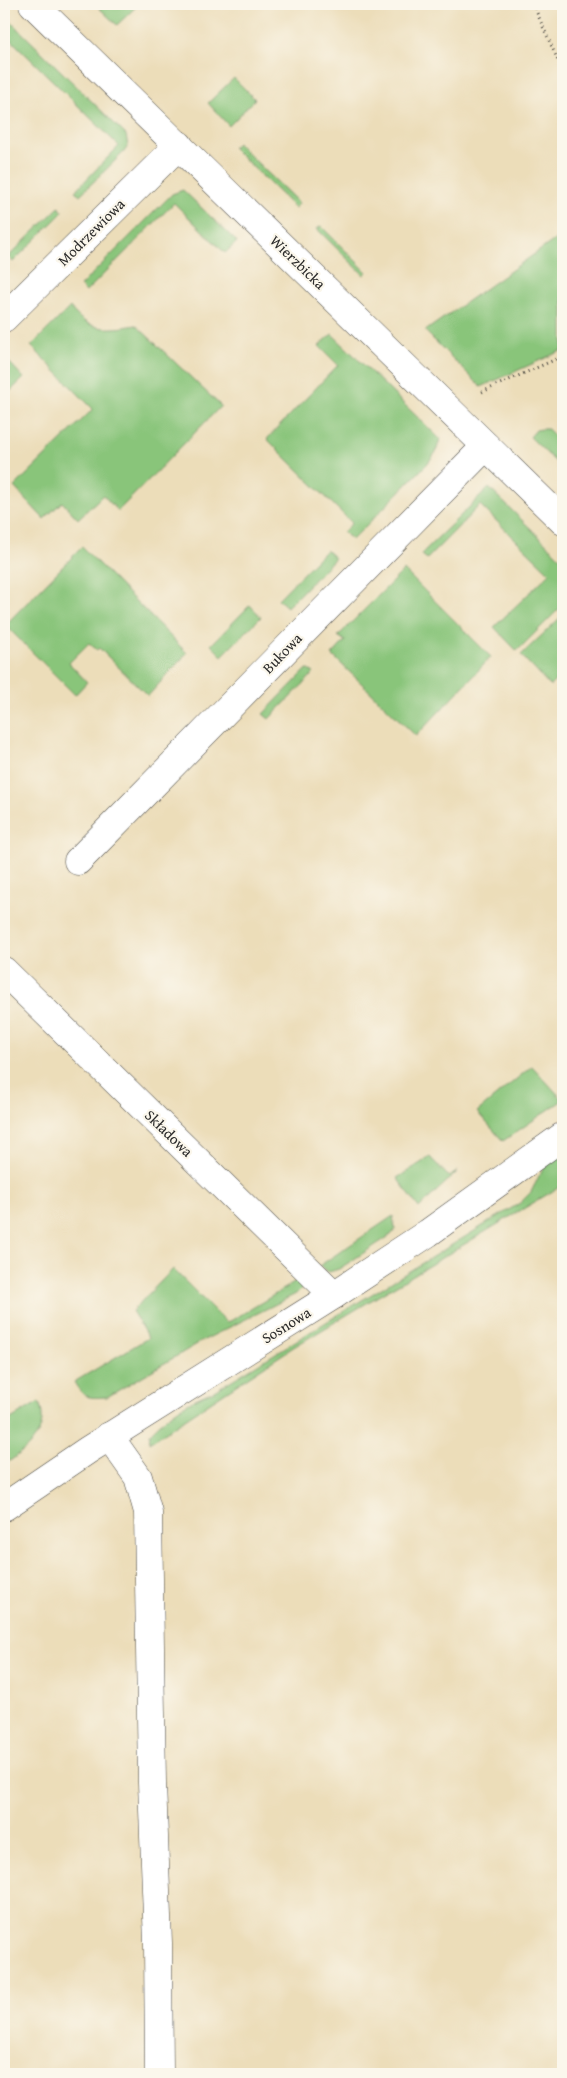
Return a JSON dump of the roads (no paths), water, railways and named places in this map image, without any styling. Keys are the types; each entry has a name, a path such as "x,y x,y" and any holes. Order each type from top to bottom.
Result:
{"street":[{"name":"Wierzbicka","path":"33,4 563,521"},
{"name":"Modrzewiowa","path":"4,318 179,145"},
{"name":"Bukowa","path":"78,861 486,446"},
{"name":"Składowa","path":"4,971 334,1295"},
{"name":"Sosnowa","path":"4,1507 109,1436 334,1295 428,1233 563,1136"},
{"path":"109,1436 138,1477 148,1512 152,1783 158,1943 159,2074"}]}
